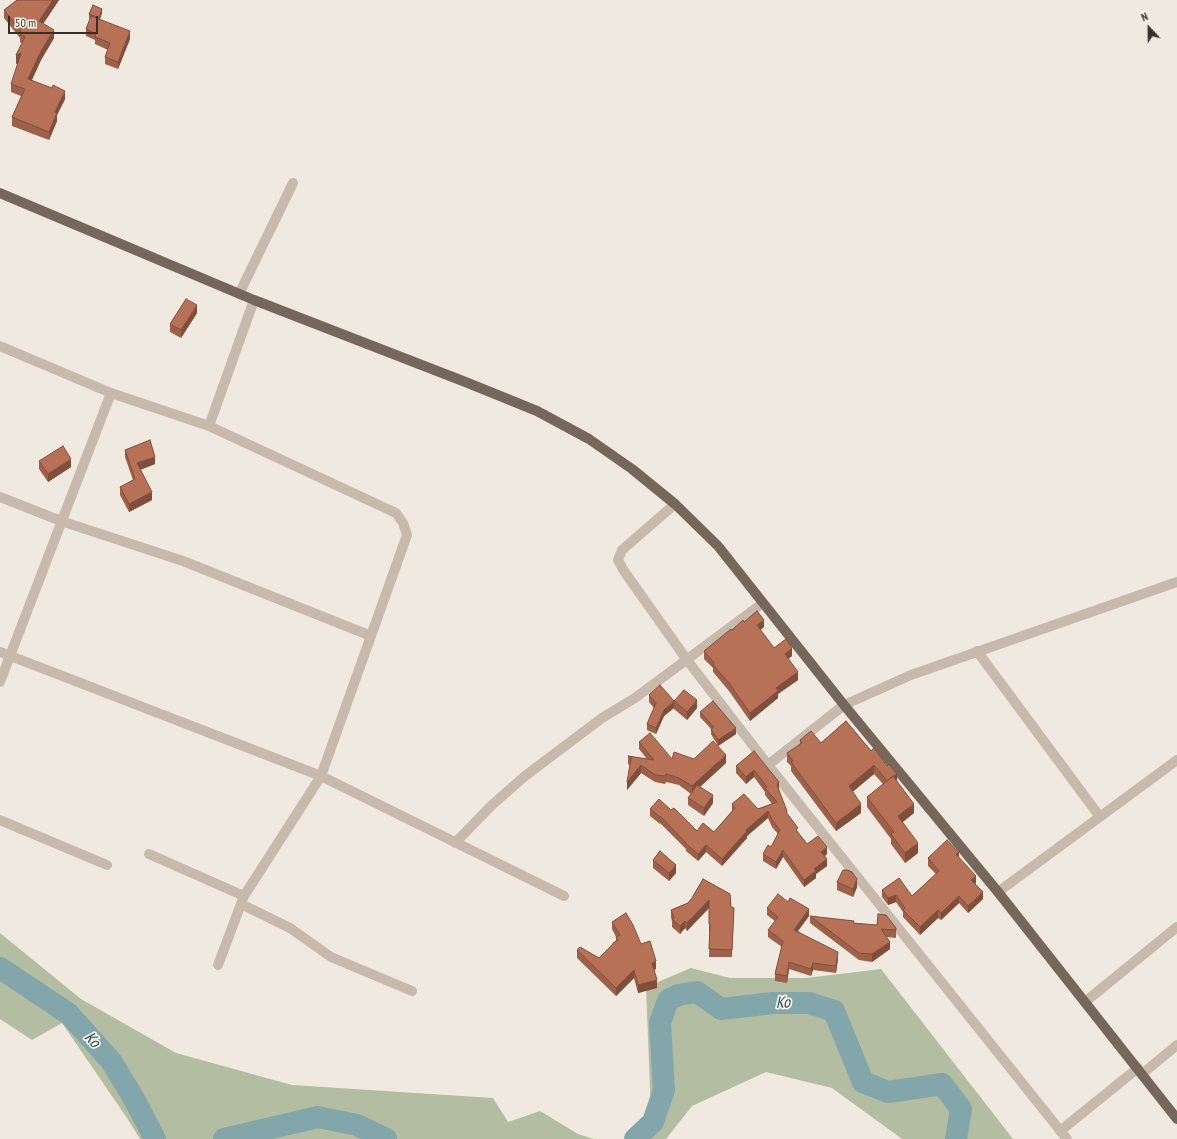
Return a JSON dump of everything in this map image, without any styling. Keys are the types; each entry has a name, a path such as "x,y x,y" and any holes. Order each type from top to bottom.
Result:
{"main road":[{"path":"0,193 239,294 468,382 537,411 589,439 632,469 675,504 718,546 844,705 998,892 1177,1119"}],"street":[{"path":"239,294 293,183"},
{"path":"209,426 254,300"},
{"path":"0,346 111,393 209,426 396,513 403,522 407,535 321,776 242,900 218,965"},
{"path":"0,682 111,393"},
{"path":"0,497 61,521 183,561 371,636"},
{"path":"675,504 622,550 618,560 624,571 686,660 1067,1139"},
{"path":"768,765 844,705 911,675 1177,582"},
{"path":"455,843 492,805 525,776 596,723 635,698 763,603"},
{"path":"977,651 1100,817"},
{"path":"0,652 321,776 564,896"},
{"path":"998,892 1177,760"},
{"path":"0,820 107,865"},
{"path":"149,854 242,900 290,928 331,957 412,991"},
{"path":"1085,1002 1177,927"},
{"path":"1060,1130 1177,1045"}],"green space":[{"path":"0,933 81,999 176,1053 292,1085 493,1098 508,1122 540,1111 578,1134 594,1139 140,1139 62,1023 32,1040 0,1019"},
{"path":"691,968 730,978 806,978 881,969 1013,1139 902,1139 832,1088 766,1072 692,1106 666,1139 652,1139 646,987"}],"building":[{"path":"17,0 53,0 39,21 54,30 41,51 28,79 52,88 53,85 65,91 55,112 57,113 49,132 12,117 25,89 11,84 21,53 16,55 25,37 20,34 21,31 4,10"},
{"path":"93,5 102,9 99,18 89,14"},
{"path":"91,16 130,31 118,62 105,57 110,43 95,37 96,34 86,29"},
{"path":"186,299 197,305 181,330 170,324"},
{"path":"150,440 155,457 137,463 152,492 129,504 120,487 135,479 125,450"},
{"path":"63,446 71,459 48,474 39,461"},
{"path":"757,611 764,620 757,625 774,648 786,639 792,648 785,654 798,672 776,688 778,691 750,713 704,651 731,629 732,630 743,620 744,622"},
{"path":"660,685 674,701 664,710 656,728 647,724 656,703 649,695"},
{"path":"684,690 697,700 687,712 674,701"},
{"path":"713,701 736,728 718,740 711,729 714,727 700,712"},
{"path":"846,721 871,751 874,748 887,766 889,764 897,774 887,781 874,765 849,786 861,804 836,823 791,762 793,761 787,753 802,743 800,740 811,731 821,743"},
{"path":"650,733 672,759 674,752 694,759 713,741 726,755 692,786 679,778 666,774 665,776 655,775 641,765 627,782 631,758 628,756 654,760 639,742"},
{"path":"754,751 779,782 777,785 787,811 786,812 798,828 796,830 807,844 818,836 827,847 821,852 827,859 814,869 816,871 804,880 783,850 776,862 763,854 768,845 771,847 780,830 772,820 768,811 746,830 747,831 722,859 706,845 698,854 686,844 660,816 650,809 659,799 671,810 674,808 697,831 703,823 714,832 735,808 732,804 744,794 758,809 777,802 765,788 767,787 754,770 746,777 736,766"},
{"path":"893,776 914,804 898,816 918,843 905,853 891,834 894,832 867,797"},
{"path":"697,785 713,795 704,808 688,798"},
{"path":"947,840 959,853 956,854 976,876 971,880 983,892 968,906 959,896 941,913 938,910 920,927 903,910 905,908 896,895 888,898 882,890 899,878 912,896 939,871 928,858"},
{"path":"660,851 676,865 669,873 653,860"},
{"path":"843,870 852,872 857,879 853,889 837,882"},
{"path":"703,879 730,894 731,907 734,908 732,950 709,949 709,900 687,923 685,921 680,926 672,919 674,918 671,910 688,903"},
{"path":"778,894 788,902 790,898 809,909 794,930 838,952 836,966 813,963 811,969 789,962 787,976 775,974 783,941 768,930 778,917 767,908"},
{"path":"626,913 641,944 650,941 656,961 652,963 657,980 638,985 634,970 616,988 577,950 580,947 599,958 613,943 618,940 616,937 620,935 612,922"},
{"path":"878,914 886,915 896,930 881,929 890,942 872,954 859,953 810,916 854,921 853,923 877,925"}],"waterway":[{"name":"Ko","path":"0,968 69,1014 111,1061 133,1097 155,1139"},
{"name":"Ko","path":"635,1139 653,1122 664,1090 660,1023 668,1000 678,995 697,992 721,1009 773,1003 809,1003 834,1011 863,1082 888,1092 942,1084 961,1109 956,1139"},
{"name":"Ko","path":"224,1139 318,1117 357,1125 386,1139"}]}
